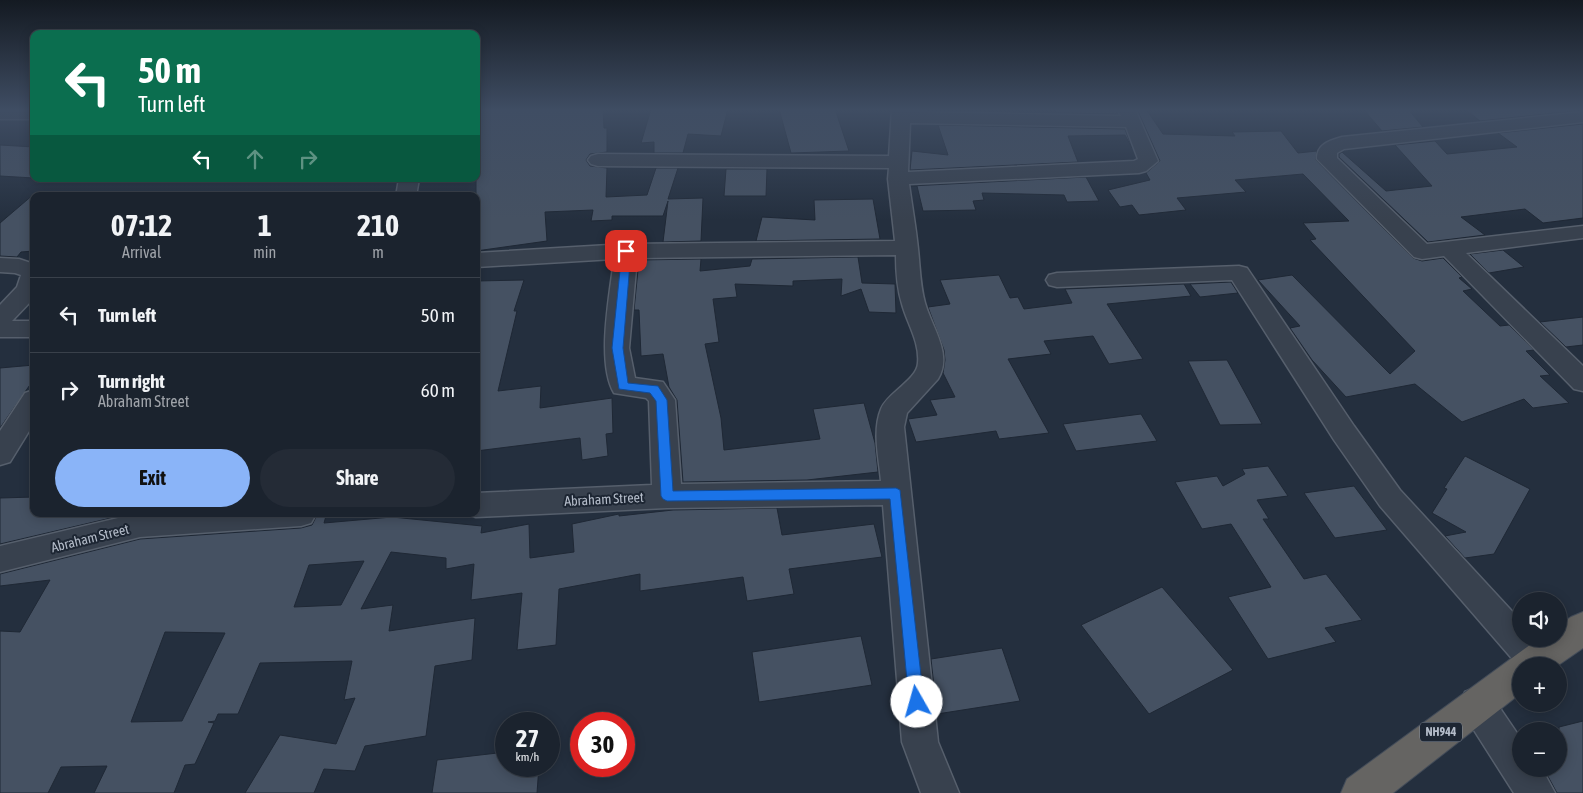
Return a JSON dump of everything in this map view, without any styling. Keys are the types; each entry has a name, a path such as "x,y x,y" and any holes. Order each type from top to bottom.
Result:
{"highway":[{"name":"NH944","path":"1541,657 1583,628"},
{"name":"NH944","path":"1361,793 1512,678"}],"street":[{"path":"900,146 899,170 908,276 913,303 929,345 931,362 929,373 894,409 890,428 920,742 940,793"},
{"path":"598,160 899,170 1139,167 1148,161 1142,146"},
{"path":"1332,146 1327,152 1327,159 1422,252 1583,232"},
{"path":"480,260 626,251 907,248"},
{"path":"1450,248 1583,382"},
{"path":"626,251 617,348 623,386 654,389 662,400 667,496"},
{"path":"0,265 25,268 30,271"},
{"path":"1057,280 1239,273 1344,433 1390,498 1521,657"},
{"path":"0,318 30,286"},
{"path":"0,329 30,329"},
{"path":"0,454 30,406"},
{"name":"Abraham Street","path":"480,505 667,496 896,494"},
{"name":"Abraham Street","path":"0,560 140,525 257,517"},
{"path":"1477,704 1536,793"}],"building":[{"path":"0,146 30,147 30,178 0,176"},
{"path":"480,146 607,146 607,152 590,154 586,160 590,166 607,168 606,197 647,195 656,168 678,168 668,199 703,198 701,241 663,242 668,201 663,216 612,216 612,220 591,221 593,210 545,212 547,241 480,250 480,192 476,192 476,182 480,182"},
{"path":"654,146 685,146 683,153 654,153"},
{"path":"789,146 847,146 849,151 791,153"},
{"path":"945,146 1072,146 1078,162 910,170 912,151 948,155"},
{"path":"1153,146 1293,146 1298,153 1317,151 1316,160 1413,258 1422,261 1443,258 1462,277 1459,278 1472,289 1463,291 1500,326 1509,325 1534,350 1526,351 1550,375 1540,376 1569,403 1533,408 1524,399 1462,422 1415,384 1346,397 1312,360 1290,328 1300,326 1258,280 1292,275 1390,374 1415,351 1310,240 1316,239 1303,223 1349,221 1303,174 1235,180 1246,192 1177,198 1186,210 1139,215 1132,205 1120,207 1108,190 1150,180 1146,173 1160,161"},
{"path":"1396,146 1440,146 1447,154 1517,147 1516,146 1583,146 1583,218 1543,223 1525,209 1461,217 1485,235 1428,242 1339,157 1339,154 1342,152 1386,191 1432,186"},
{"path":"726,169 767,169 766,196 724,196"},
{"path":"1086,177 1099,201 1067,202 1064,195 982,193 984,200 973,201 976,210 923,211 917,186 911,186"},
{"path":"30,197 30,251 21,252 17,257 0,256 0,223"},
{"path":"873,199 880,239 756,241 762,217 815,220 814,200"},
{"path":"1503,250 1524,267 1489,273 1470,254"},
{"path":"858,257 862,283 895,284 896,313 869,312 861,289 841,296 842,279 793,281 793,286 735,284 737,297 713,299 719,342 705,344 721,418 724,450 820,439 813,409 864,403 875,443 878,472 807,480 683,482 677,400 669,387 663,354 641,356 639,310 634,310 639,260 701,259 700,271 750,266 752,259"},
{"path":"999,275 1010,298 1018,297 1024,309 1072,303 1065,289 1184,284 1191,296 1107,304 1143,359 1109,364 1093,336 1044,341 1051,354 1008,359 1049,433 999,439 996,431 916,442 908,419 937,415 930,400 955,397 943,373 944,350 928,307 950,304 940,280"},
{"path":"524,280 514,311 517,311 498,391 541,386 540,408 612,398 613,433 606,434 608,456 582,460 580,438 480,450 480,281"},
{"path":"1231,282 1238,293 1200,297 1190,284"},
{"path":"1583,317 1583,345 1566,347 1540,322"},
{"path":"1227,360 1262,424 1220,425 1188,361"},
{"path":"30,365 30,385 0,428 0,368"},
{"path":"1141,414 1157,441 1076,451 1063,424"},
{"path":"1465,456 1530,489 1494,554 1465,558 1445,536 1466,532 1432,513 1447,489 1444,488"},
{"path":"1268,466 1288,496 1257,500 1269,519 1263,519 1304,579 1326,574 1362,620 1325,628 1336,642 1268,659 1228,597 1271,587 1231,524 1202,529 1175,482 1217,476 1223,486 1245,474 1242,469"},
{"path":"1354,486 1387,530 1335,538 1304,493"},
{"path":"30,497 30,517 115,517 0,544 0,498"},
{"path":"777,508 782,535 874,524 882,557 789,569 794,594 747,601 743,577 640,591 640,574 559,589 556,645 517,650 522,593 471,600 474,564 446,569 446,558 391,552 361,609 393,605 389,631 475,618 472,660 435,666 426,736 365,746 355,771 324,769 314,793 245,793 280,735 336,744 355,698 344,700 352,661 260,663 238,714 218,714 215,721 208,722 214,723 195,764 185,765 174,793 94,793 107,766 61,767 48,793 0,793 0,631 20,632 50,580 0,586 0,574 140,539 301,528 312,525 316,517 326,517 324,523 392,517 482,526 481,533 529,524 530,558 574,552 572,524 619,514 619,516 673,510","holes":["364,561 341,605 294,607 309,565","165,632 225,633 182,721 131,722"]},
{"path":"1162,587 1233,670 1149,714 1081,625"},
{"path":"861,636 872,685 759,702 752,652"},
{"path":"1002,648 1020,701 937,714 931,659"},
{"path":"1583,721 1583,793 1557,793 1548,777 1567,777 1567,725"},
{"path":"495,753 495,777 538,777 537,793 432,793 437,760"}],"route":[{"path":"626,251 617,348 623,386 654,389 662,400 667,496 896,494 917,702"}]}
